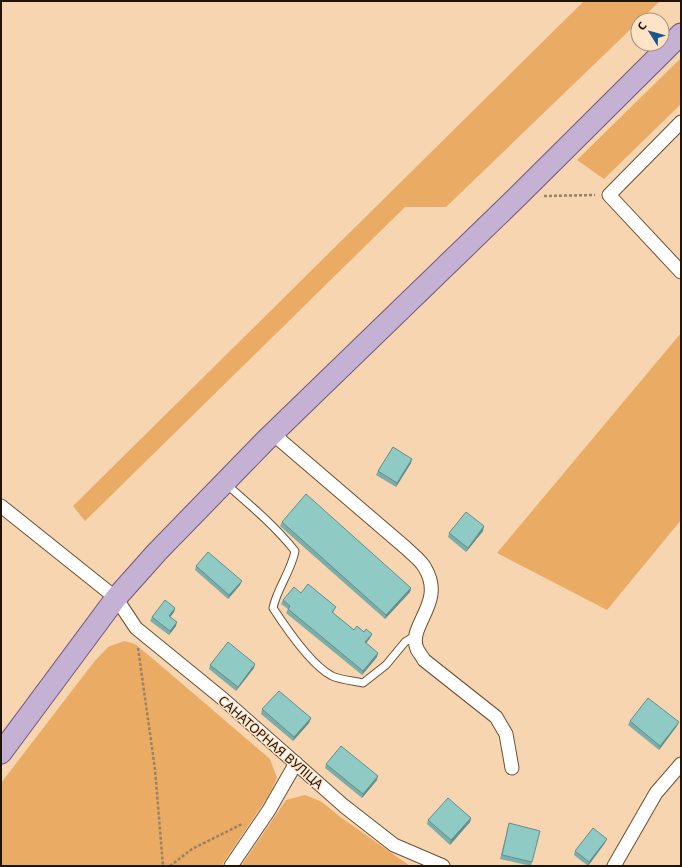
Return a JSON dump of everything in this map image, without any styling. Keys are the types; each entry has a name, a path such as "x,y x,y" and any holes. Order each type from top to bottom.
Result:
{"main road":[{"path":"1,753 116,598 273,434 517,197 681,34"}],"street":[{"path":"681,122 609,195 681,272"},
{"path":"273,434 384,528 425,568 432,586 431,600 416,635 417,649 424,660 496,716 506,734 512,768"},
{"name":"САНАТОРНАЯ ВУЛІЦА","path":"1,506 116,598 136,628 223,699 344,806 394,845 443,866"},
{"path":"231,866 269,810 296,763"},
{"path":"614,866 656,793 681,764"}],"lane":[{"path":"225,483 266,520 295,551 292,565 276,595 273,608 287,630 309,657 332,676 363,683 386,666 405,642 416,635"}],"path":[{"path":"517,197 609,195"},
{"path":"136,628 138,660 143,681 155,769 163,866"},
{"path":"170,866 192,849 269,810"}],"shaded area":[{"path":"584,1 660,1 649,12 630,12 630,30 446,207 405,207 85,521 73,506"},
{"path":"681,58 681,104 604,179 577,160"},
{"path":"681,333 681,520 607,610 497,553"},
{"path":"124,641 135,644 270,759 277,778 269,795 221,866 1,866 1,783 94,662 108,647"},
{"path":"305,795 322,802 339,816 410,866 241,866 286,800"}],"building":[{"path":"393,447 412,459 397,483 378,471"},
{"path":"306,494 411,588 386,615 282,522"},
{"path":"466,512 484,526 468,548 449,533"},
{"path":"208,552 242,581 229,595 196,566"},
{"path":"308,584 336,607 332,612 354,630 357,626 364,632 366,629 372,634 365,642 378,653 363,671 288,609 290,606 283,600 294,587 301,593"},
{"path":"165,600 175,608 169,616 177,622 170,631 152,617"},
{"path":"228,642 255,664 238,687 210,665"},
{"path":"279,691 311,718 294,737 262,709"},
{"path":"648,698 679,722 660,746 630,721"},
{"path":"341,746 378,776 363,794 326,764"},
{"path":"448,798 471,818 451,840 428,820"},
{"path":"509,823 540,831 532,862 502,855"},
{"path":"593,828 607,839 589,862 575,851"}]}
